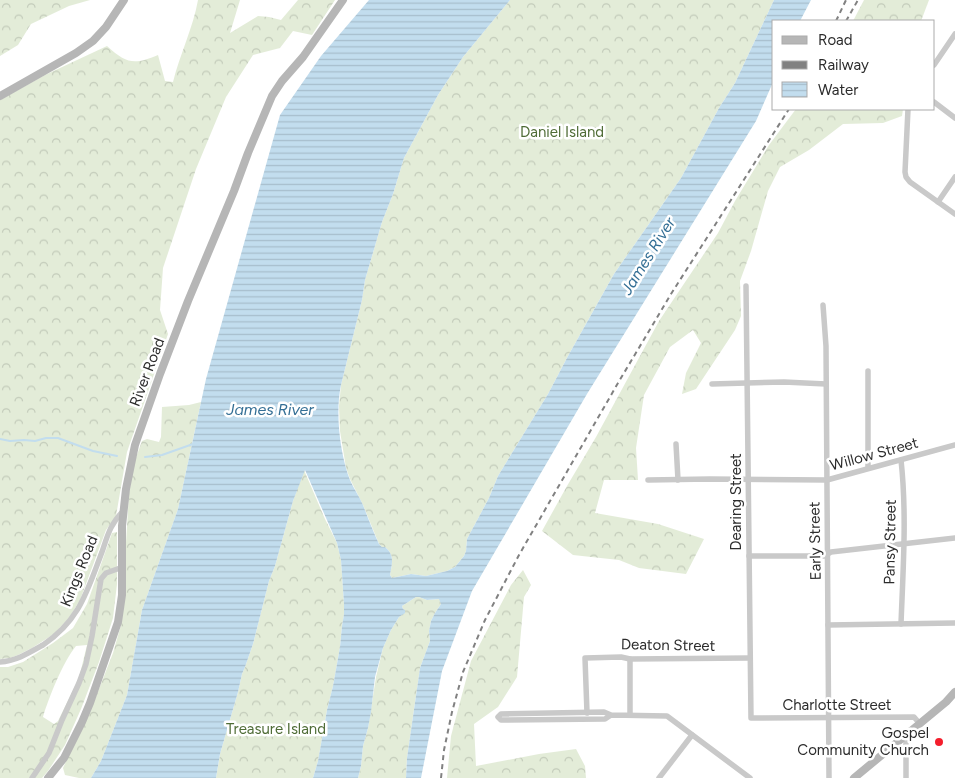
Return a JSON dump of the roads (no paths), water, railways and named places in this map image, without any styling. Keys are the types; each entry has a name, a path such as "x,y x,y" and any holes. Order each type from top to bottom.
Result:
{"street":[{"path":"0,96 89,44 106,27 124,0"},
{"name":"River Road","path":"48,778 64,758 90,703 118,622 122,595 123,512 130,468 146,411 188,301 272,96 303,57 343,0"},
{"path":"935,64 955,34"},
{"path":"935,103 955,118"},
{"path":"908,110 906,177 910,182 955,214"},
{"path":"938,202 955,177"},
{"name":"Dearing Street","path":"746,286 751,718"},
{"name":"Early Street","path":"823,305 826,346 829,778"},
{"path":"868,371 868,468"},
{"path":"712,384 784,382 826,384"},
{"path":"676,444 678,480"},
{"name":"Willow Street","path":"648,480 827,480 955,445"},
{"name":"Pansy Street","path":"901,460 904,544 901,624"},
{"name":"Kings Road","path":"0,662 19,658 34,650 55,636 71,620 83,601 111,526 123,512"},
{"path":"748,556 824,556 831,552 955,538"},
{"path":"32,778 48,752 86,664 101,579 106,573 123,567"},
{"path":"828,625 955,623"},
{"name":"Deaton Street","path":"587,713 585,658 621,657 630,660 750,658"},
{"path":"630,660 630,715"},
{"path":"854,778 953,697"},
{"path":"611,716 604,712 501,714 498,717 501,720 604,719 611,716 630,715 667,716 750,778"},
{"name":"Charlotte Street","path":"751,718 914,717 920,724"},
{"path":"659,778 692,734"},
{"path":"906,735 906,778"}],"water":[{"name":"James River","path":"369,0 510,0 463,57 438,95 404,158 365,280 339,396 341,446 346,470 379,544 390,553 392,560 390,575 392,578 411,574 426,576 455,567 464,556 467,539 489,498 498,476 548,394 614,274 681,178 719,108 735,83 774,0 811,0 801,20 772,20 772,85 756,121 587,394 472,591 442,671 421,778 406,778 407,758 420,668 430,641 431,621 441,604 439,599 427,600 416,597 402,606 405,613 399,617 383,648 375,677 371,712 358,778 313,778 340,647 344,604 341,560 337,543 305,470 293,501 269,581 253,644 242,674 220,754 216,778 91,778 101,761 127,695 142,610 178,509 206,379 280,115 321,56"}],"waterway":[{"path":"0,439 35,441 46,438 58,438 93,451 117,456"},
{"path":"145,457 162,455 193,444"}],"railway":[{"path":"836,20 846,0"},
{"path":"847,20 858,0"},
{"path":"441,778 444,750 463,672 485,620 519,555 618,383 671,294 788,110"}],"place":[{"name":"Gospel Community Church","path":"939,742"}],"park label":[{"name":"Daniel Island","path":"562,132"},
{"name":"Treasure Island","path":"276,729"}]}
